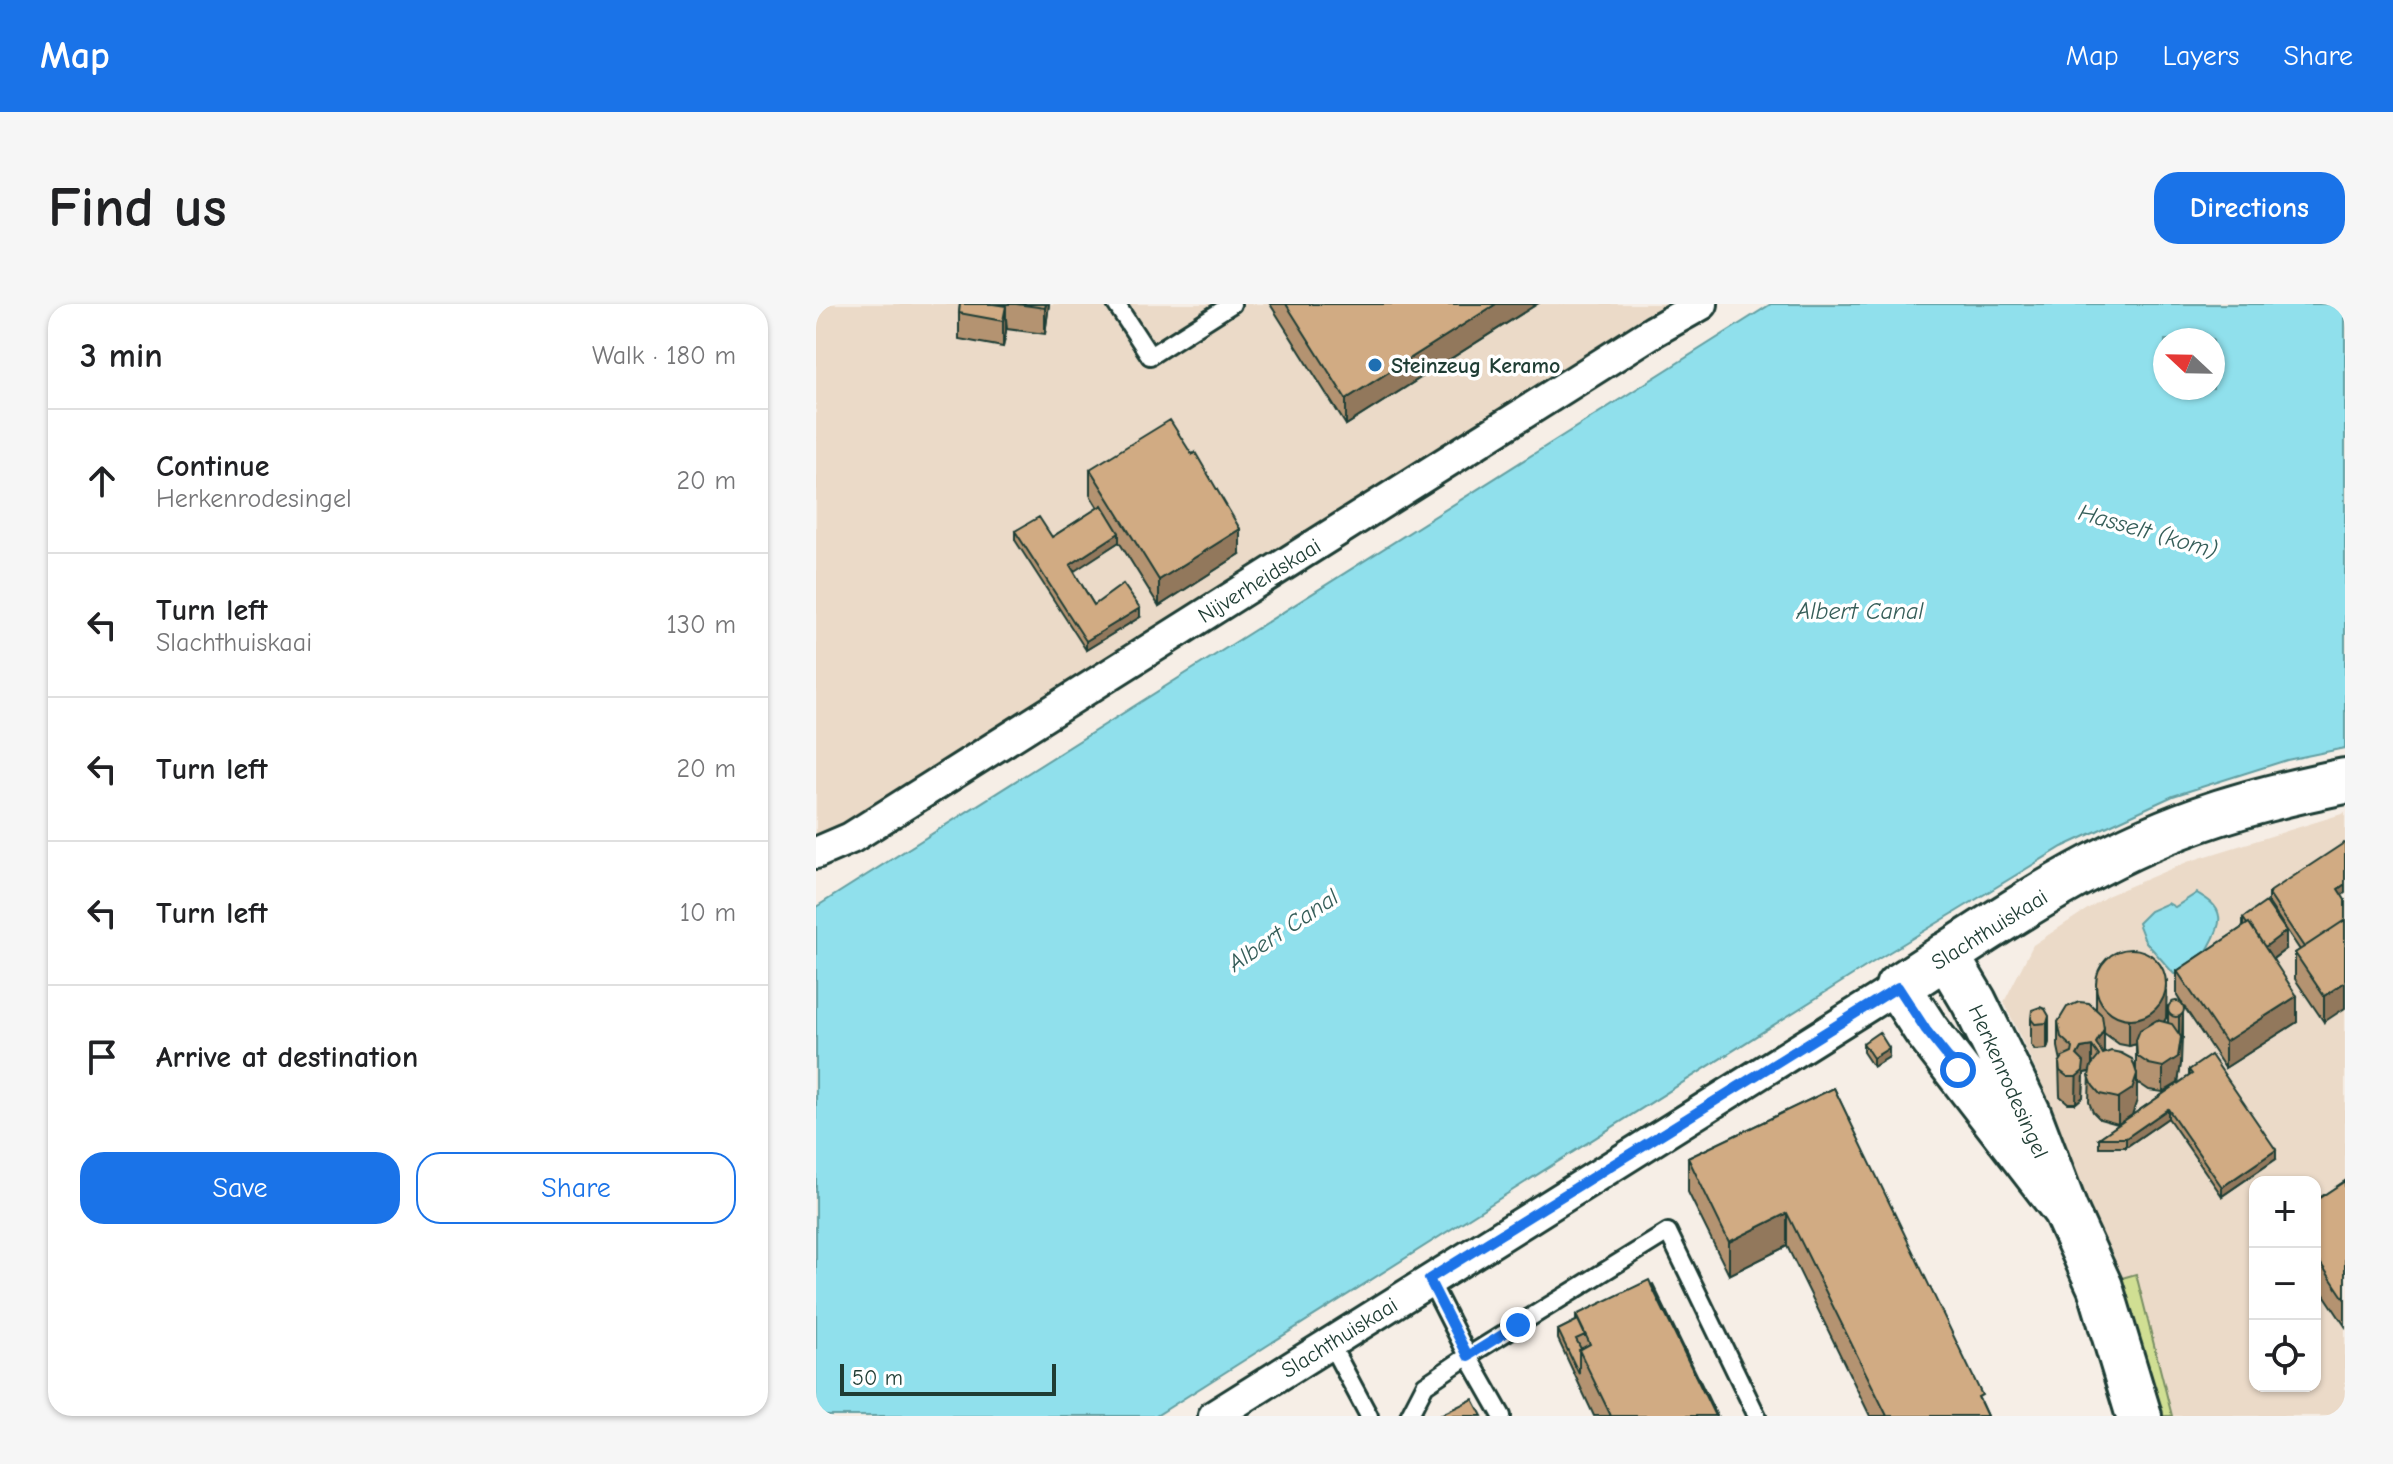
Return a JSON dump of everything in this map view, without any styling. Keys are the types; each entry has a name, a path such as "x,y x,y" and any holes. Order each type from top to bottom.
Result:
{"street":[{"name":"Nijverheidskaai","path":"816,853 851,838 1627,347 1702,304"},
{"name":"Slachthuiskaai","path":"1214,1416 2043,894 2130,848 2196,820 2345,781"},
{"name":"Herkenrodesingel","path":"1946,955 1974,1002 2028,1113 2065,1210 2100,1287 2139,1416"},
{"name":"Herkenrodesingel","path":"1898,987 1926,1030 2065,1210"}],"lane":[{"path":"1116,304 1150,356 1232,304"},
{"path":"1409,1416 1425,1385 1668,1232 1757,1416"},
{"path":"1429,1279 1502,1416"},
{"path":"1330,1343 1369,1416"}],"shaded area":[{"path":"816,304 1699,304 816,856"},
{"path":"2345,813 2345,1416 2172,1416 2136,1275 2115,1279 2037,1073 2004,1002 2033,945 2107,896 2187,862"}],"green space":[{"path":"2136,1274 2172,1416 2151,1416 2115,1280"}],"water":[{"name":"Albert Canal","path":"1771,304 2345,304 2345,748 2287,760 2173,796 2062,847 1870,964 1156,1416 816,1416 816,907"},
{"path":"2197,893 2216,908 2219,916 2217,930 2190,974 2174,974 2145,941 2138,923 2150,911 2168,903 2175,907"}],"building":[{"path":"960,304 1006,306 1003,321 959,313"},
{"path":"1016,304 1046,304 1045,308"},
{"name":"Steinzeug Keramo","path":"1286,304 1496,304 1346,399"},
{"path":"1170,420 1192,455 1195,452 1240,529 1159,580 1090,469"},
{"path":"1102,505 1119,533 1070,565 1094,605 1123,584 1140,608 1086,641 1015,531 1039,517 1052,537"},
{"path":"2344,843 2345,884 2338,889 2345,900 2345,920 2304,947 2268,893"},
{"path":"2266,902 2286,931 2265,947 2243,918"},
{"path":"2345,920 2345,982 2324,996 2295,953"},
{"path":"2249,923 2297,996 2225,1042 2177,971"},
{"path":"2131,949 2156,959 2166,984 2156,1009 2131,1019 2106,1009 2096,984 2106,959"},
{"path":"2176,1001 2182,1003 2182,1015 2176,1017 2170,1015 2168,1009 2170,1003"},
{"path":"2079,1002 2089,1003 2102,1015 2104,1029 2096,1043 2103,1054 2111,1051 2132,1059 2137,1074 2132,1089 2118,1098 2100,1094 2093,1086 2089,1076 2091,1066 2099,1056 2092,1046 2081,1048 2077,1055 2084,1062 2083,1071 2076,1077 2068,1077 2060,1071 2059,1063 2072,1053 2073,1048 2061,1037 2058,1022 2067,1007"},
{"path":"2040,1007 2049,1016 2047,1023 2035,1024 2031,1019 2032,1010"},
{"path":"2157,1020 2172,1024 2181,1037 2178,1057 2163,1067 2149,1064 2137,1056 2136,1040 2140,1030"},
{"path":"1879,1032 1889,1048 1873,1058 1863,1043"},
{"path":"2211,1055 2276,1150 2222,1187 2168,1109 2126,1138 2099,1138 2192,1074 2189,1070"},
{"path":"1834,1088 1982,1395 1978,1397 1987,1416 1887,1416 1787,1213 1729,1242 1688,1158"},
{"path":"2345,1181 2345,1300 2321,1264 2321,1197"},
{"path":"1649,1280 1715,1416 1611,1416 1579,1350 1590,1344 1576,1315"},
{"path":"1653,1284 1717,1416 1651,1285"},
{"path":"1578,1320 1585,1335 1576,1339 1581,1349 1579,1374 1558,1330"},
{"path":"1473,1399 1482,1416 1438,1416"}],"place":[{"name":"Steinzeug Keramo","path":"1375,365"}],"route":[{"path":"1518,1325 1468,1356 1429,1279 1898,987 1926,1030 1958,1070"}],"water label":[{"name":"Hasselt (kom)","path":"2148,531"}]}
